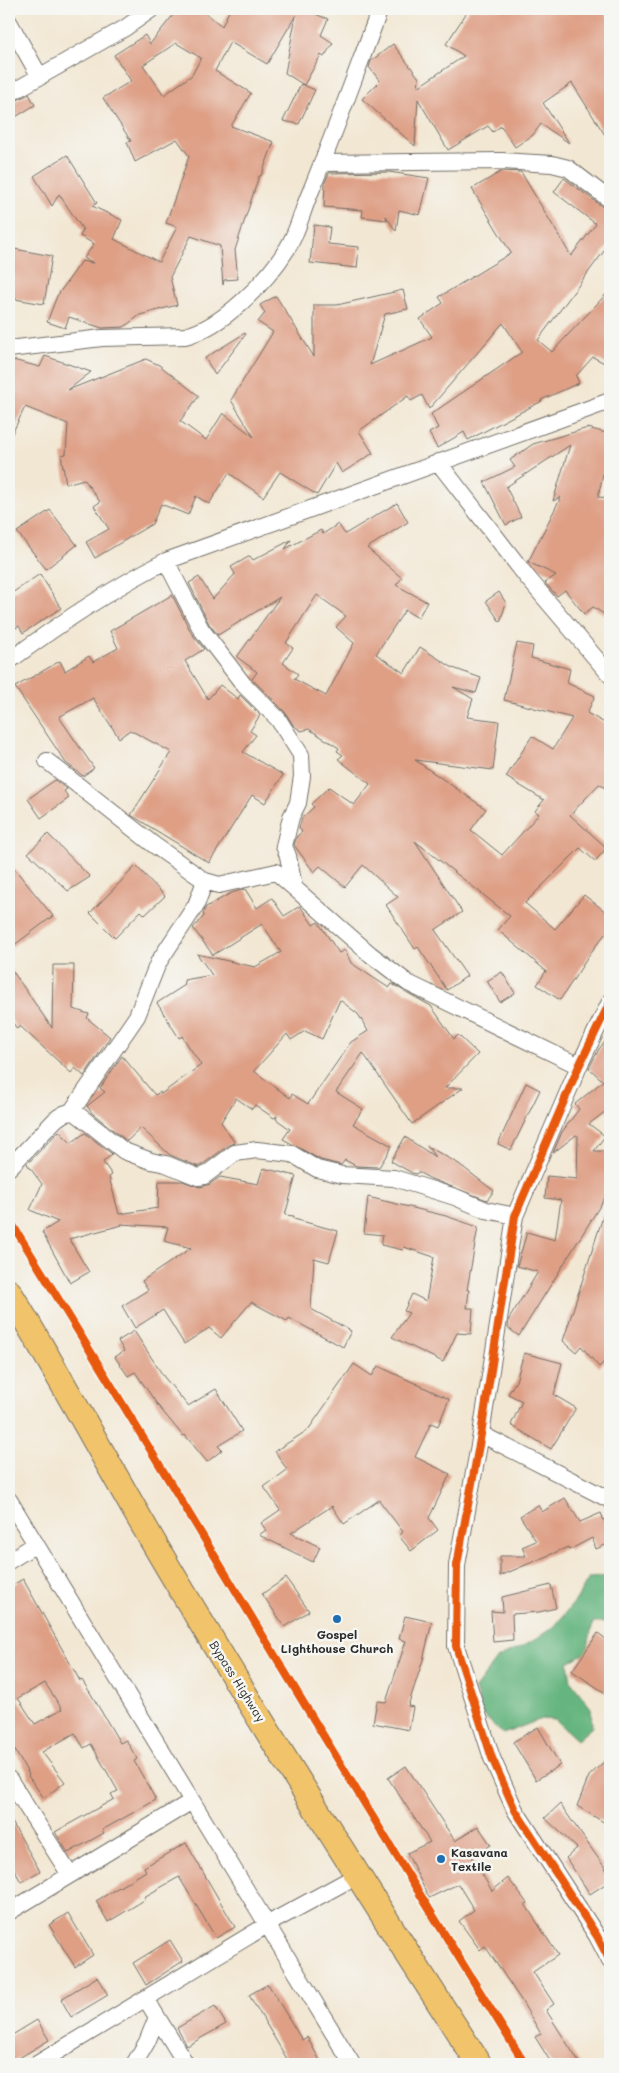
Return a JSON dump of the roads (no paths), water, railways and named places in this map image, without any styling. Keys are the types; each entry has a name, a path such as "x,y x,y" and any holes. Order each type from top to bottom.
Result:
{"main road":[{"name":"Bypass Highway","path":"9,1292 174,1578 369,1895 479,2064"}],"street":[{"path":"9,94 125,28 152,9"},
{"path":"9,349 102,338 185,336 194,334 218,320 261,285 288,248 323,163 380,9"},
{"path":"9,22 40,77"},
{"path":"323,163 502,160 552,164 568,168 610,200"},
{"path":"9,661 65,620 128,580 166,561 610,401"},
{"path":"438,462 527,577 610,675"},
{"path":"166,561 200,629 244,685 278,720 301,755 302,776 298,802 291,817 284,846 294,886"},
{"path":"47,761 154,845 205,881 219,885 271,872 280,874 370,954 408,983 579,1066"},
{"path":"70,1112 137,1016 158,963 196,905 205,881"},
{"path":"610,1002 579,1066 515,1216 481,1434 457,1565 456,1646 492,1758 515,1810 597,1936 610,1961"},
{"path":"9,1168 56,1119 64,1113 70,1112 76,1113 124,1151 151,1161 166,1164 198,1177 204,1176 235,1153 257,1150 292,1154 317,1169 342,1176 394,1178 448,1195 486,1210 515,1216"},
{"path":"481,1434 610,1500"},
{"path":"9,1500 192,1800 266,1926 352,2064"},
{"path":"9,1561 36,1544"},
{"path":"9,1779 70,1875"},
{"path":"9,1912 192,1800"},
{"path":"37,2064 266,1926 358,1875"},
{"path":"146,1999 186,2064"},
{"path":"134,2064 147,2042 157,2018"}],"place":[{"name":"Gospel Lighthouse Church","path":"337,1619"},
{"name":"Kasavana Textile","path":"441,1859"}]}
